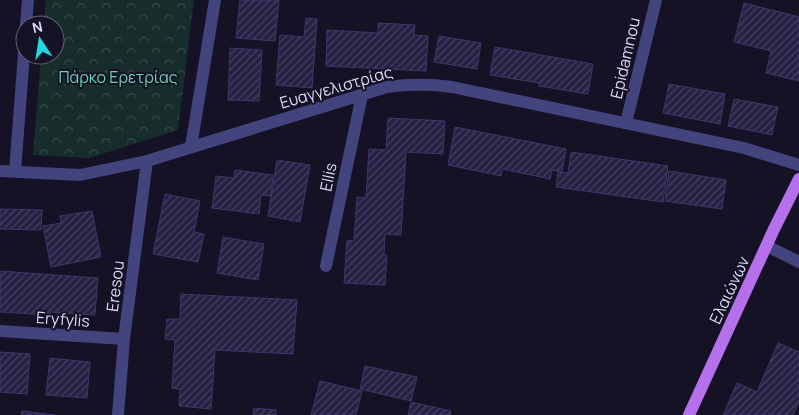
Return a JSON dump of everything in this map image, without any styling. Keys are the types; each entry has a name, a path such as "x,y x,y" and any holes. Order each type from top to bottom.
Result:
{"main road":[{"name":"Ελαιώνων","path":"689,415 799,180"}],"street":[{"path":"27,15 28,0"},
{"path":"191,147 216,0"},
{"name":"Epidamnou","path":"626,123 656,0"},
{"path":"15,171 23,65"},
{"name":"Ευαγγελιστρίας","path":"0,171 80,174 147,162 388,87 410,84 433,84 626,123 744,148 799,165"},
{"name":"Ellis","path":"326,266 362,95"},
{"name":"Eresou","path":"118,415 124,339 147,162"},
{"path":"767,246 799,262"},
{"name":"Eryfylis","path":"0,331 124,339"}],"green space":[{"name":"Πάρκο Ερετρίας","path":"46,0 194,0 178,130 89,158 33,155 40,65 65,65 65,15 45,15"}],"building":[{"path":"240,0 279,0 275,41 236,38"},
{"path":"744,3 799,17 799,81 766,73 771,51 734,42"},
{"path":"306,18 317,19 312,88 276,85 280,35 304,37"},
{"path":"378,23 415,25 414,35 428,36 426,71 326,66 327,30 378,33"},
{"path":"439,36 481,43 477,69 434,62"},
{"path":"495,47 593,64 588,94 490,75"},
{"path":"230,48 262,50 259,101 228,100"},
{"path":"669,84 725,94 720,124 663,113"},
{"path":"734,99 778,107 772,135 728,126"},
{"path":"388,118 445,121 443,154 406,152 401,235 385,234 384,255 387,255 385,285 344,283 347,240 354,241 357,197 366,198 369,149 386,150"},
{"path":"455,127 566,149 562,172 552,170 550,179 502,169 501,176 448,165"},
{"path":"571,152 668,166 663,202 556,187 558,172 568,173"},
{"path":"277,160 310,165 300,222 268,216"},
{"path":"235,170 273,175 271,196 261,195 259,214 212,208 216,176 234,178"},
{"path":"669,171 726,180 722,209 665,201"},
{"path":"165,194 200,201 194,232 204,234 198,262 153,254"},
{"path":"0,209 42,210 41,230 0,229"},
{"path":"92,211 101,257 51,267 43,226 61,223 60,216"},
{"path":"223,237 264,244 258,280 217,273"},
{"path":"0,271 98,278 95,315 50,312 50,315 0,312"},
{"path":"181,294 297,300 293,354 215,350 211,409 179,406 180,389 172,388 175,340 165,339 167,319 180,319"},
{"path":"778,343 799,352 799,401 793,415 723,415 737,383 757,392"},
{"path":"0,352 30,354 27,394 0,392"},
{"path":"50,358 90,362 87,398 46,395"},
{"path":"365,366 417,377 411,401 360,389"},
{"path":"320,381 362,391 356,415 311,415"},
{"path":"411,402 451,411 450,415 408,415"},
{"path":"254,408 276,410 276,415 253,415"},
{"path":"22,411 55,415 21,415"}]}
